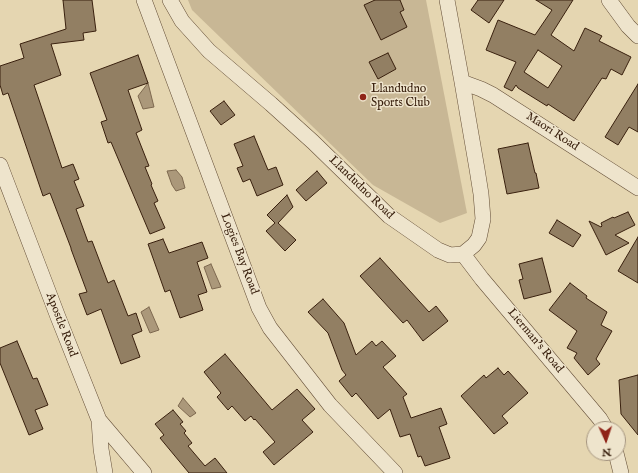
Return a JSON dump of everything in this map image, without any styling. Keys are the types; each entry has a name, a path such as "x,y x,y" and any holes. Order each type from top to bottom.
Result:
{"street":[{"name":"Logies Bay Road","path":"144,0 259,308 274,334 330,405 395,473"},
{"name":"Llandudno Road","path":"170,0 182,21 209,51 313,142 389,216 438,250 450,255 463,254"},
{"path":"447,0 481,194 483,219 479,238 474,246 463,254"},
{"path":"609,0 628,26 638,36"},
{"name":"Maori Road","path":"462,82 493,95 638,188"},
{"name":"Apostle Road","path":"0,165 99,420 144,473"},
{"name":"Lierman's Road","path":"463,254 482,279 601,421"},
{"path":"99,420 101,449 105,473"},
{"path":"618,461 621,473"}],"shaded area":[{"name":"Llandudno Sports Club","path":"188,0 426,0 467,213 440,223 373,185 192,10"},
{"path":"148,83 154,107 143,109 138,96"},
{"path":"176,170 182,177 185,188 176,191 167,171"},
{"path":"211,264 221,287 212,289 204,267"},
{"path":"149,307 159,330 150,333 141,312"},
{"path":"183,398 196,413 190,417 178,406"}],"building":[{"path":"63,0 92,0 96,31 83,33 84,40 51,44 61,75 34,85 62,168 73,164 79,179 74,181 84,206 76,209 88,242 92,241 108,283 114,280 128,316 136,313 142,331 132,335 140,357 121,364 101,309 87,315 79,294 87,292 71,248 50,193 43,196 8,93 3,95 0,85 0,66 24,58 20,44 66,29"},
{"path":"375,0 400,0 404,10 400,12 407,27 381,40 364,5"},
{"path":"478,0 504,0 489,23 471,10"},
{"path":"536,0 573,0 551,35 574,51 585,28 602,36 599,41 631,57 622,75 611,69 606,79 602,78 574,121 548,104 547,106 518,88 516,85 512,91 504,87 516,62 486,50 498,20 535,35 552,10","holes":["538,50 562,66 548,88 524,72"]},
{"path":"388,53 396,69 378,79 369,62"},
{"path":"138,55 148,83 128,90 142,130 136,133 149,166 145,167 158,201 154,203 165,228 150,234 111,142 108,143 101,122 107,120 90,73"},
{"path":"638,84 638,132 629,127 618,145 605,137"},
{"path":"224,101 235,115 221,125 210,111"},
{"path":"254,136 268,170 276,167 283,185 257,196 250,179 243,182 237,168 243,166 234,144"},
{"path":"528,143 539,188 507,194 498,149"},
{"path":"317,171 327,183 306,201 296,190"},
{"path":"287,195 293,207 278,223 296,240 285,251 266,231 275,223 267,215"},
{"path":"628,212 635,225 615,235 629,243 606,255 589,221 601,227 601,223"},
{"path":"557,220 581,235 573,247 549,233"},
{"path":"638,237 638,283 618,271"},
{"path":"163,239 169,253 202,242 208,258 197,262 207,292 198,295 203,310 180,318 170,290 165,292 148,244"},
{"path":"380,258 429,312 436,306 448,321 423,341 407,320 403,323 360,276"},
{"path":"542,258 551,292 524,299 519,280 523,279 519,264"},
{"path":"570,283 587,296 586,298 607,312 601,325 612,331 596,359 600,364 588,375 574,358 577,353 567,348 577,331 549,310"},
{"path":"323,299 344,323 356,355 372,341 376,346 382,341 396,356 383,367 407,394 403,397 411,418 441,408 447,424 439,427 450,458 425,466 421,456 418,457 410,434 400,437 390,409 378,419 356,393 352,397 339,381 346,375 342,370 328,333 308,312"},
{"path":"17,341 33,379 37,378 48,405 35,410 43,429 29,435 0,363 0,348"},
{"path":"225,354 272,410 297,389 315,409 302,420 313,432 274,465 263,452 275,442 251,416 245,421 232,406 228,410 217,397 221,393 204,372"},
{"path":"498,368 504,375 508,371 528,393 502,416 508,423 494,434 461,396 484,375 486,378"},
{"path":"638,375 638,435 621,414 619,380"},
{"path":"173,410 183,422 180,424 186,431 184,433 192,443 188,446 205,466 215,458 227,473 189,473 160,438 164,435 155,424"}],"place":[{"name":"Llandudno Sports Club","path":"363,97"}]}
